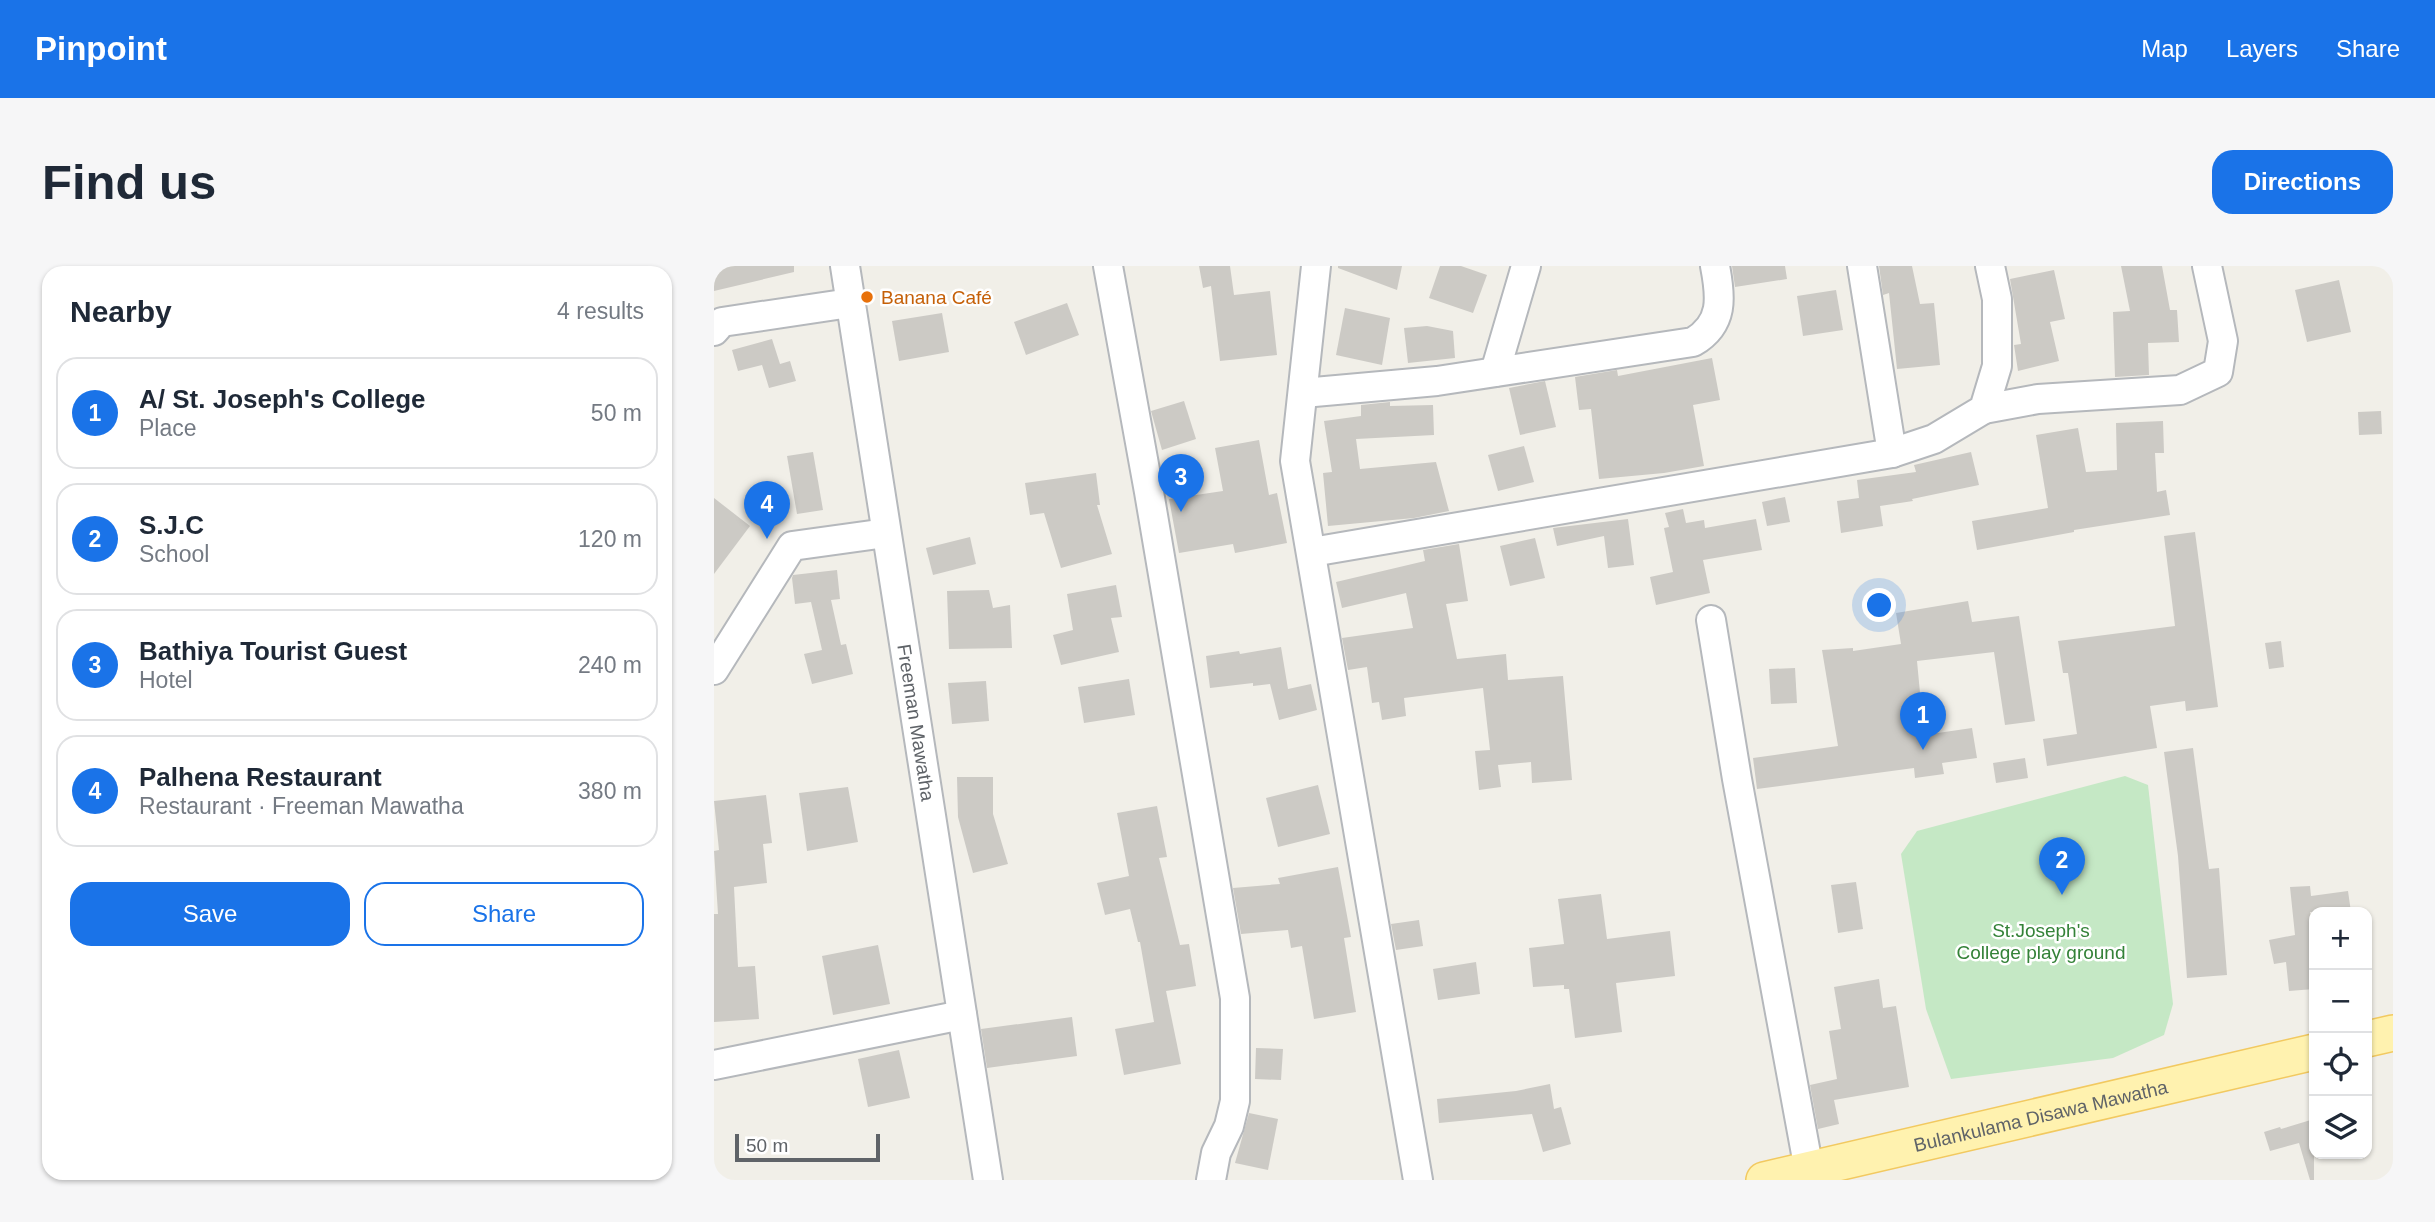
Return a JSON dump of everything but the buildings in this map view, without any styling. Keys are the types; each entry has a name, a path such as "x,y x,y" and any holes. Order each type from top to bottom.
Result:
{"main road":[{"path":"2372,1038 2393,1033"},
{"name":"Bulankulama Disawa Mawatha","path":"1764,1180 2309,1053"}],"street":[{"name":"Freeman Mawatha","path":"845,266 988,1180"},
{"path":"1317,266 1295,461 1418,1180"},
{"path":"1303,393 1437,381 1693,342 1710,328 1720,309 1721,294 1716,266"},
{"path":"1862,266 1892,453"},
{"path":"1984,409 1997,366 1997,299 1990,266"},
{"path":"1312,552 1892,453 1934,439 1984,409 2038,399 2180,390 2218,372 2223,341 2207,266"},
{"path":"1116,267 1149,492 1235,998 1235,1101 1229,1126 1211,1170 1211,1180"},
{"path":"1495,372 1521,268"},
{"path":"714,331 722,322 850,303"},
{"path":"714,670 792,546 887,533"},
{"path":"1711,620 1737,779 1809,1170"},
{"path":"714,1065 962,1016"}],"green space":[{"name":"St.Joseph's College play ground","path":"2125,776 2148,785 2173,1004 2164,1035 2113,1058 1951,1079 1926,1009 1901,854 1917,831"}],"place":[{"name":"Banana Café","path":"867,297"},
{"name":"Bathiya Tourist Guest","path":"1181,512"},
{"name":"Palhena Restaurant","path":"767,539"},
{"name":"A/ St. Joseph's College","path":"1923,750"},
{"name":"S.J.C","path":"2062,895"}]}
